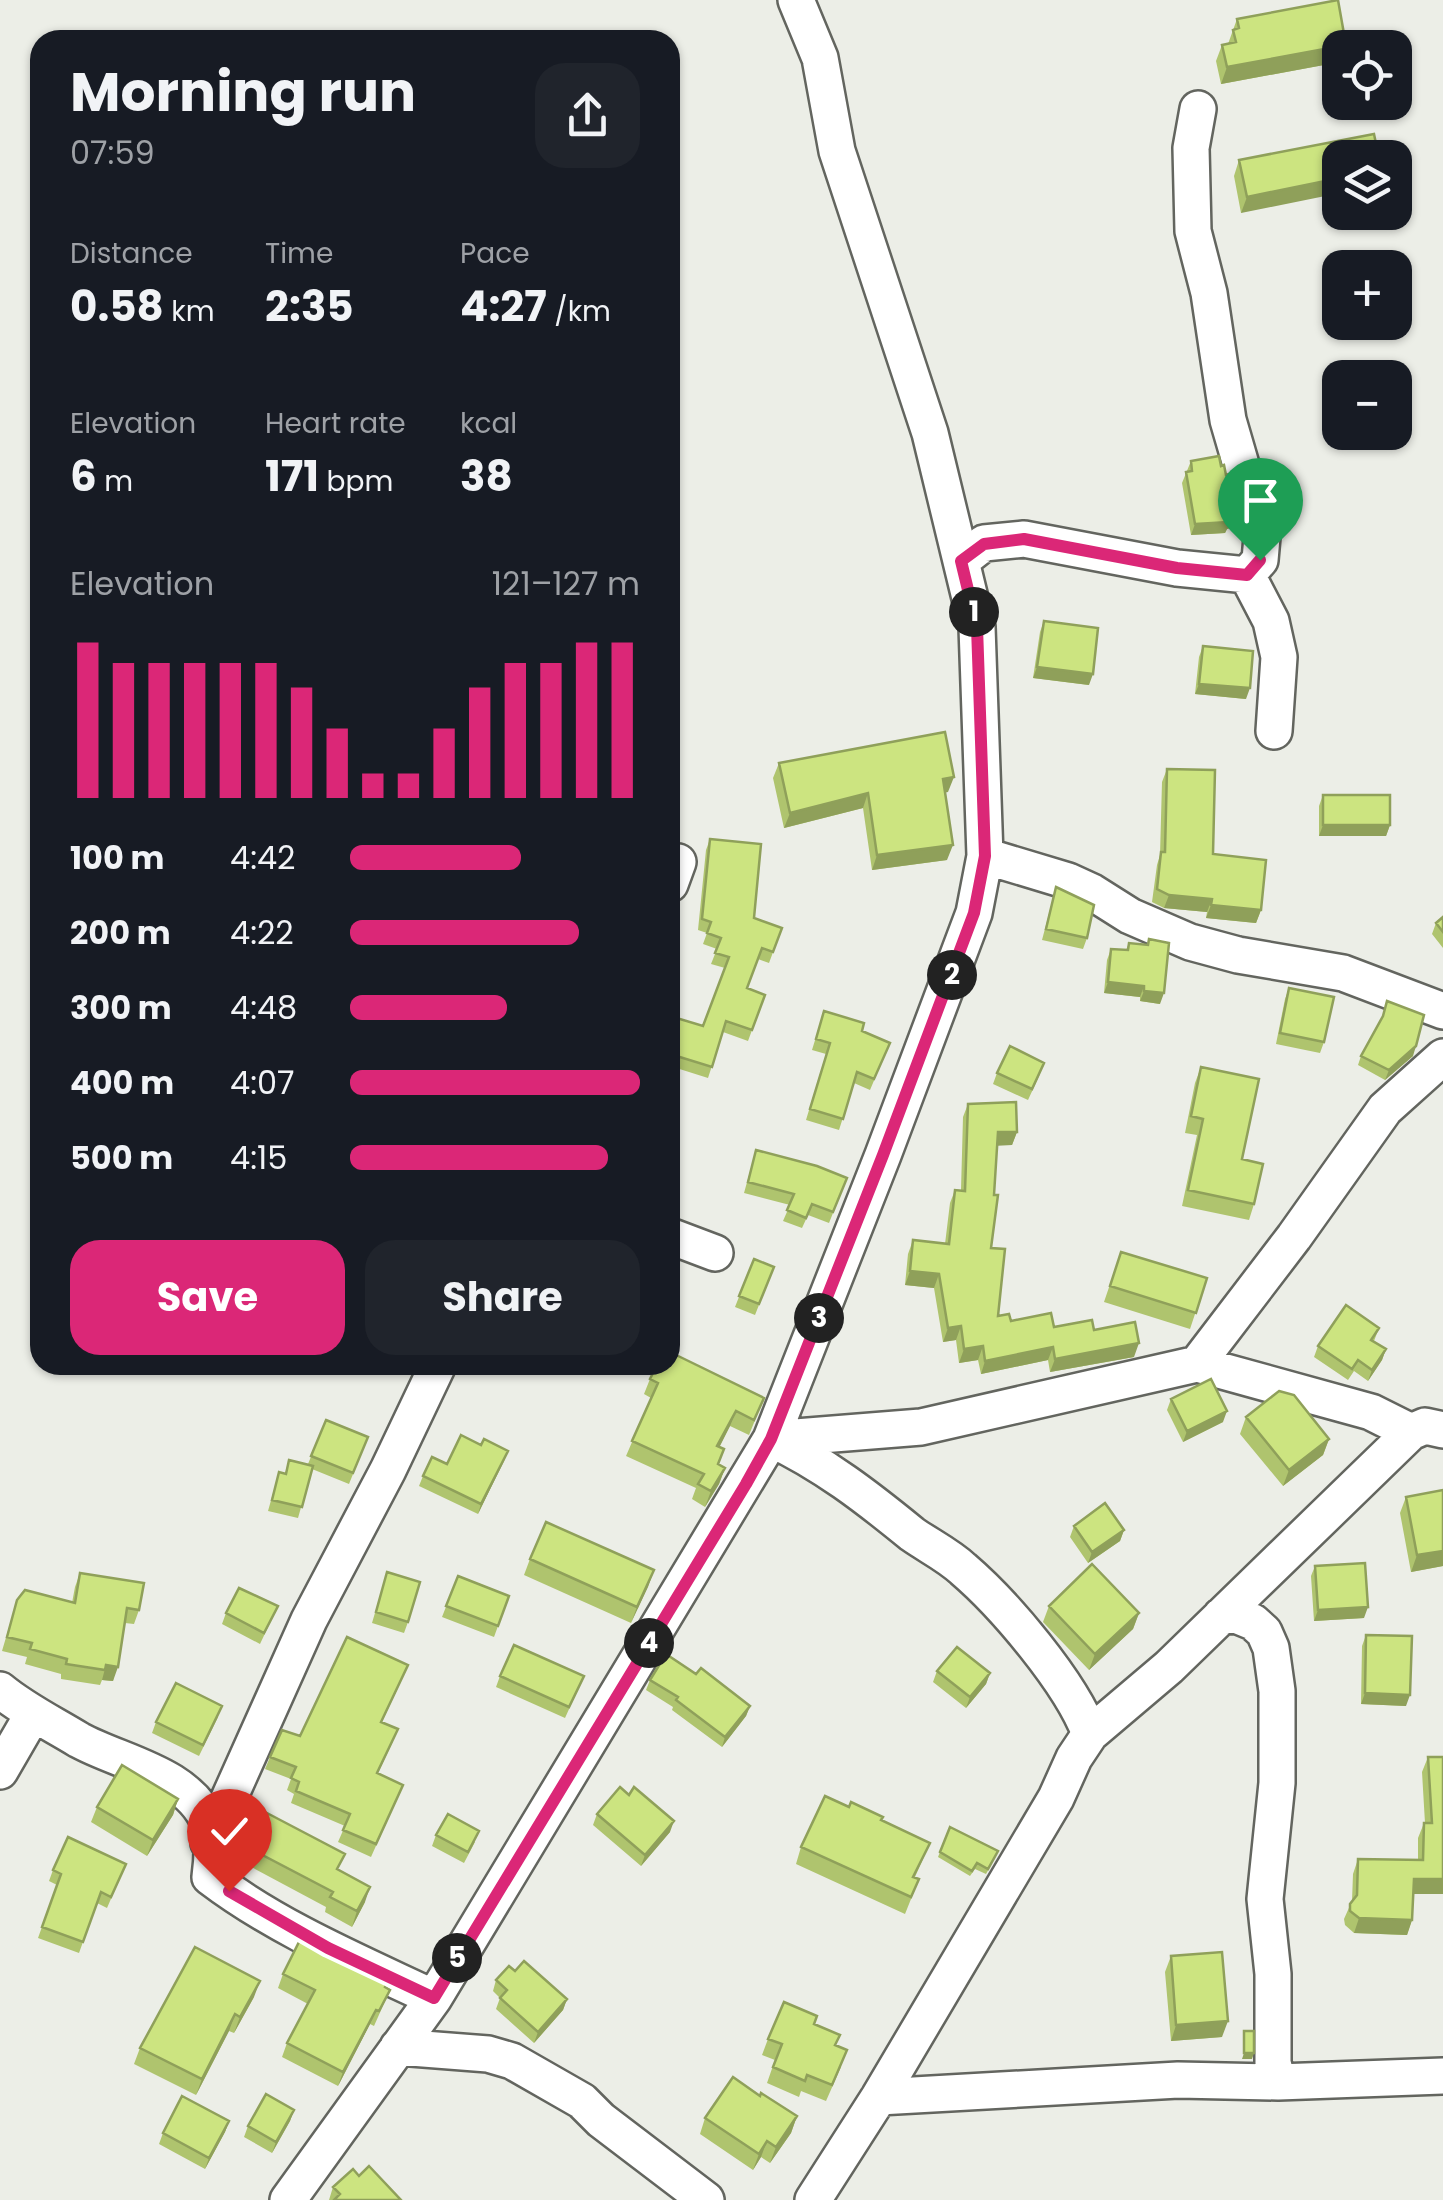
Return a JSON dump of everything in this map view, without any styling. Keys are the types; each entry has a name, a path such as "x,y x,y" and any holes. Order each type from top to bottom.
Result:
{"street":[{"path":"288,2200 434,1998 771,1439 974,913 985,856 977,627 930,433 837,151 820,58 796,0"},
{"path":"1198,109 1191,148 1193,231 1209,293 1228,420 1262,537 1260,560 1247,575"},
{"path":"961,561 984,544 1024,539 1177,568 1247,575"},
{"path":"1247,575 1270,621 1279,658 1274,731"},
{"path":"985,856 1068,881 1130,916 1190,942 1238,955 1344,973 1443,1011"},
{"path":"1196,1364 1385,1110 1443,1057"},
{"path":"680,1240 716,1253"},
{"path":"771,1439 921,1427 1196,1364 1427,1431 1090,1734 879,2097 814,2200"},
{"path":"210,1843 309,1620 433,1375"},
{"path":"771,1439 856,1489 962,1567 1025,1635 1083,1715 1090,1734"},
{"path":"1221,1616 1236,1615 1254,1622 1272,1648 1277,1691 1277,1783 1265,1899 1278,2082"},
{"path":"0,1690 33,1714 129,1764 168,1779 195,1803 210,1824 210,1876 229,1891 328,1948 434,1998"},
{"path":"0,1772 33,1714"},
{"path":"398,2047 488,2054 512,2060 582,2101 706,2200"},
{"path":"879,2097 1178,2080 1278,2082 1443,2076"}],"building":[{"path":"1338,0 1343,30 1322,30 1322,49 1227,67 1222,45 1236,42 1233,30 1239,28 1237,19"},
{"path":"1374,134 1375,140 1343,140"},
{"path":"1322,144 1322,182 1247,197 1239,160"},
{"path":"1219,456 1226,475 1229,474 1233,517 1229,522 1195,524 1186,472 1192,471 1191,461"},
{"path":"1044,621 1098,628 1093,674 1037,667"},
{"path":"1203,646 1253,651 1250,688 1199,684"},
{"path":"945,732 954,777 943,779 953,845 877,855 868,793 790,813 779,763"},
{"path":"1167,769 1215,770 1213,854 1266,860 1261,910 1211,905 1212,899 1169,895 1157,889 1161,852 1165,852"},
{"path":"1323,795 1390,795 1390,825 1323,825"},
{"path":"710,839 761,844 754,918 782,928 773,952 762,948 747,988 765,995 752,1030 726,1021 712,1067 680,1057 680,1019 703,1026 729,957 715,953 721,938 707,933 711,922 702,919"},
{"path":"1056,887 1094,905 1087,938 1046,929"},
{"path":"1149,939 1169,943 1164,993 1144,991 1144,986 1108,982 1111,949 1128,950 1129,943 1148,945"},
{"path":"1289,988 1334,997 1324,1042 1280,1033"},
{"path":"1387,1001 1424,1015 1416,1046 1389,1070 1361,1056"},
{"path":"824,1011 864,1023 862,1031 890,1043 874,1079 857,1072 843,1119 810,1109 830,1043 816,1039"},
{"path":"1010,1046 1044,1063 1032,1089 997,1073"},
{"path":"1201,1067 1259,1079 1242,1159 1263,1164 1254,1204 1188,1190 1203,1119 1191,1116"},
{"path":"1016,1102 1017,1132 998,1132 994,1195 998,1195 991,1248 1005,1249 998,1316 1009,1314 1011,1321 1051,1313 1054,1327 1092,1320 1094,1330 1135,1322 1139,1343 1055,1359 1053,1347 985,1361 983,1346 964,1349 961,1326 948,1328 939,1274 910,1271 913,1240 949,1244 955,1190 965,1191 968,1104"},
{"path":"756,1150 847,1178 833,1212 812,1204 806,1218 787,1210 794,1194 748,1182"},
{"path":"1121,1252 1207,1278 1196,1313 1110,1286"},
{"path":"754,1259 774,1267 759,1304 739,1296"},
{"path":"1346,1305 1379,1328 1371,1340 1386,1349 1372,1370 1358,1360 1352,1369 1318,1346"},
{"path":"680,1357 764,1398 754,1420 736,1411 717,1446 724,1449 718,1464 725,1468 711,1491 698,1484 704,1474 632,1441 658,1383 650,1379 652,1375 680,1375"},
{"path":"1211,1379 1227,1411 1187,1431 1171,1399"},
{"path":"1279,1391 1294,1395 1329,1439 1289,1470 1246,1417"},
{"path":"326,1420 368,1437 353,1473 311,1456"},
{"path":"461,1435 481,1445 484,1439 508,1451 481,1504 423,1476 432,1457 447,1464"},
{"path":"289,1460 313,1466 302,1507 272,1500 279,1472 286,1474"},
{"path":"1443,1490 1443,1551 1417,1555 1406,1497"},
{"path":"1105,1503 1124,1530 1092,1552 1074,1526"},
{"path":"546,1522 654,1570 637,1607 530,1559"},
{"path":"1365,1563 1368,1607 1318,1610 1315,1566"},
{"path":"1092,1564 1139,1613 1095,1654 1049,1606"},
{"path":"387,1572 420,1582 408,1622 376,1612"},
{"path":"80,1573 144,1583 139,1610 127,1608 118,1667 106,1665 105,1670 66,1664 67,1659 30,1649 32,1643 7,1637 17,1600 25,1590 75,1603"},
{"path":"458,1576 509,1596 498,1626 446,1606"},
{"path":"239,1588 278,1606 264,1633 226,1613"},
{"path":"1366,1635 1412,1636 1410,1695 1365,1693"},
{"path":"347,1637 408,1665 381,1722 398,1729 377,1773 403,1785 376,1844 343,1830 350,1814 296,1791 299,1782 291,1778 296,1767 270,1757 282,1730 300,1736"},
{"path":"514,1645 584,1676 569,1707 500,1676"},
{"path":"957,1647 990,1673 970,1697 937,1671"},
{"path":"666,1654 696,1674 701,1668 750,1706 725,1737 676,1700 678,1697 650,1680"},
{"path":"176,1683 222,1706 203,1745 156,1722"},
{"path":"1428,1757 1443,1757 1443,1879 1414,1879 1412,1920 1359,1918 1350,1911 1357,1895 1358,1859 1423,1860 1424,1823 1432,1823"},
{"path":"122,1765 178,1799 153,1840 97,1807"},
{"path":"620,1787 629,1795 634,1787 674,1821 645,1855 597,1814"},
{"path":"825,1796 849,1807 851,1802 930,1843 913,1877 919,1879 911,1897 801,1847"},
{"path":"265,1812 345,1854 337,1869 370,1887 357,1911 330,1897 333,1892 247,1847"},
{"path":"448,1814 479,1831 468,1852 436,1835"},
{"path":"950,1827 998,1851 988,1869 977,1863 972,1871 940,1852"},
{"path":"68,1837 126,1864 111,1897 101,1892 83,1942 42,1927 61,1874 53,1870"},
{"path":"300,1940 387,1983 385,1987 390,1990 343,2072 287,2043 315,1990 283,1974"},
{"path":"195,1947 260,1981 240,2017 235,2014 202,2079 140,2048"},
{"path":"1222,1952 1228,2021 1176,2025 1171,1956"},
{"path":"524,1961 567,1999 538,2032 500,1998 507,1990 496,1980 509,1966 515,1971"},
{"path":"784,2002 817,2016 814,2024 840,2035 835,2045 847,2050 832,2085 807,2075 805,2081 773,2067 782,2044 768,2039"},
{"path":"1244,2031 1254,2031 1254,2053 1244,2053"},
{"path":"733,2077 797,2116 776,2147 767,2141 759,2154 705,2118"},
{"path":"266,2094 294,2110 276,2142 248,2126"},
{"path":"182,2096 229,2121 209,2158 163,2133"},
{"path":"369,2166 401,2200 334,2200 340,2194 333,2187 353,2169 359,2176"}],"route":[{"path":"229,1891 328,1948 434,1998 771,1439 974,913 985,856 977,627 961,561 984,544 1024,539 1177,568 1247,575 1260,560"}]}
